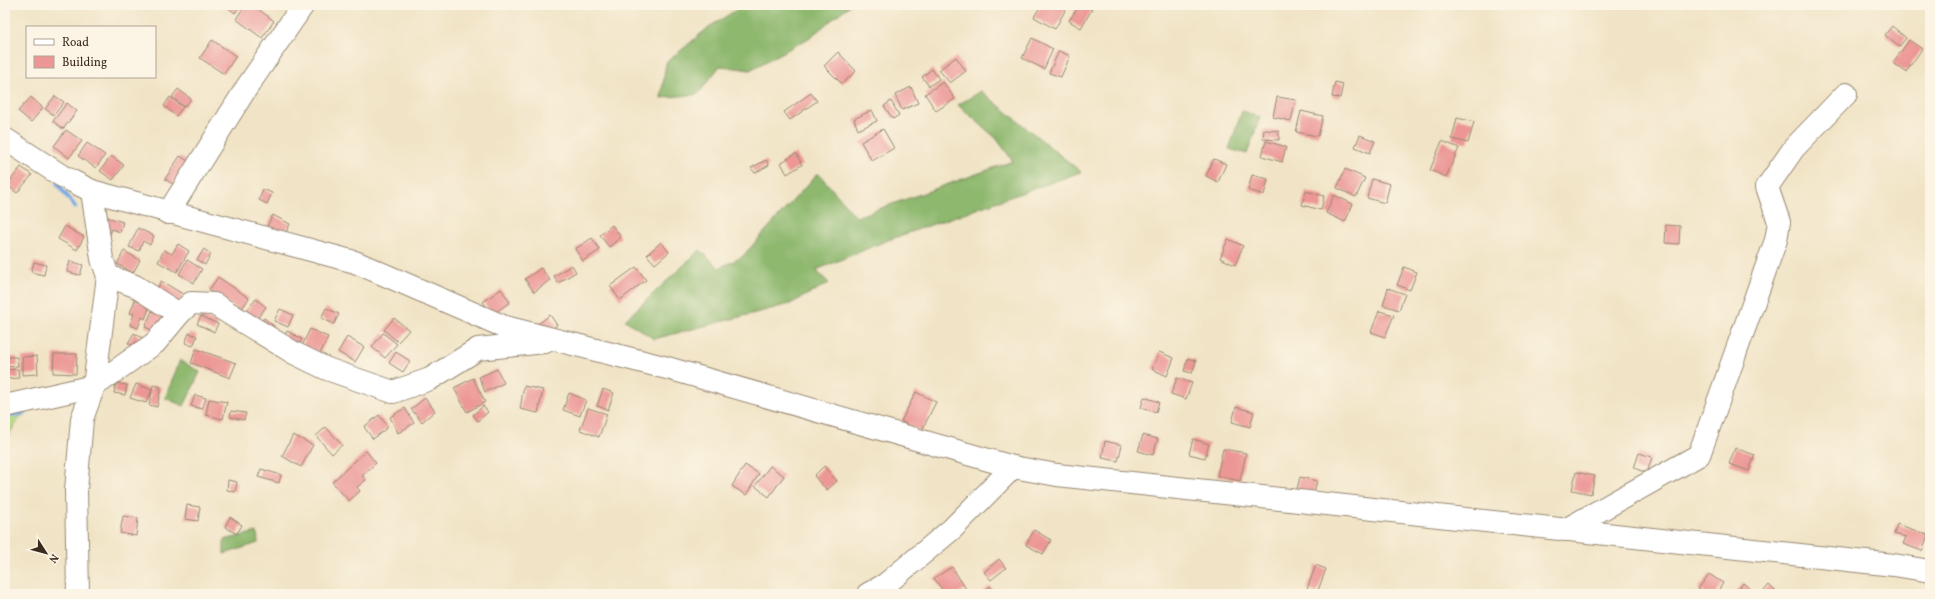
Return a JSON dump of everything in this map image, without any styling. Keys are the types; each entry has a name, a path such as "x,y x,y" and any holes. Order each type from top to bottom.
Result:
{"street":[{"path":"168,213 240,98 303,5"},
{"path":"1566,530 1699,455 1776,240 1779,222 1767,187 1794,148 1846,94"},
{"path":"5,139 62,176 92,191 168,213 355,262 505,327 679,372 1013,467 1056,475 1894,565 1930,571"},
{"path":"78,594 76,490 82,419 94,386 108,276 102,259 92,191"},
{"path":"108,276 135,286 179,314"},
{"path":"5,406 94,386 156,343 179,314 191,303 214,304 294,353 327,369 393,392 430,379 478,349 560,341"},
{"path":"868,594 886,584 952,529 1013,467"}],"green space":[{"path":"744,5 850,5 809,38 750,70 720,66 698,94 661,98 666,63 709,27"},
{"path":"981,91 1081,172 888,240 816,270 829,283 790,304 654,339 625,320 700,250 719,268 742,257 818,173 856,217 1013,161 996,138 958,105"},
{"path":"1242,111 1260,117 1247,154 1229,149"},
{"path":"180,360 200,372 184,406 165,398"},
{"path":"33,400 5,439 5,406"},
{"path":"257,532 258,543 224,554 224,540"}],"building":[{"path":"228,5 241,5 235,13 227,7"},
{"path":"245,5 253,5 274,21 262,38 236,19"},
{"path":"1041,5 1063,5 1067,7 1055,29 1034,17"},
{"path":"1079,5 1085,5 1092,9 1081,28 1069,21"},
{"path":"1892,26 1906,38 1899,47 1885,35"},
{"path":"1032,38 1053,49 1044,69 1022,58"},
{"path":"212,40 236,56 224,74 200,58"},
{"path":"1909,40 1922,49 1906,72 1893,63"},
{"path":"1059,51 1070,56 1061,77 1049,73"},
{"path":"838,52 856,71 842,84 824,66"},
{"path":"956,57 966,71 950,83 939,70"},
{"path":"932,69 939,79 929,86 922,77"},
{"path":"943,82 955,99 936,111 925,94"},
{"path":"1335,82 1343,84 1340,98 1332,97"},
{"path":"911,87 918,103 902,110 895,95"},
{"path":"178,89 191,99 184,107 172,97"},
{"path":"811,93 817,101 790,120 784,112"},
{"path":"55,96 64,102 54,115 45,109"},
{"path":"31,97 43,108 31,122 18,111"},
{"path":"170,97 183,107 176,116 164,106"},
{"path":"1277,97 1296,100 1291,121 1273,117"},
{"path":"891,101 899,115 893,119 884,106"},
{"path":"67,103 77,111 63,129 53,121"},
{"path":"872,110 877,121 858,130 854,119"},
{"path":"1301,111 1323,116 1318,136 1296,132"},
{"path":"1457,118 1474,122 1468,143 1452,139"},
{"path":"883,129 894,148 872,161 861,142"},
{"path":"66,130 82,141 69,158 54,146"},
{"path":"1264,130 1279,131 1279,140 1263,139"},
{"path":"1360,135 1375,141 1370,153 1355,147"},
{"path":"1266,141 1286,147 1282,162 1262,156"},
{"path":"1442,141 1459,148 1446,177 1430,170"},
{"path":"87,143 105,155 96,168 78,156"},
{"path":"796,153 802,165 787,174 781,163"},
{"path":"111,156 124,165 113,180 100,171"},
{"path":"180,156 191,163 176,186 165,179"},
{"path":"1214,159 1226,164 1218,182 1206,176"},
{"path":"766,160 769,165 755,173 751,168"},
{"path":"21,167 32,175 17,193 7,185"},
{"path":"1345,169 1365,178 1356,197 1337,188"},
{"path":"1252,175 1268,179 1264,195 1248,190"},
{"path":"1372,179 1390,184 1385,203 1367,198"},
{"path":"263,189 272,193 267,204 259,200"},
{"path":"1306,191 1324,196 1321,210 1302,205"},
{"path":"1334,195 1353,204 1345,222 1326,213"},
{"path":"273,215 290,224 284,237 266,228"},
{"path":"107,217 123,222 120,232 112,229 109,237"},
{"path":"612,225 621,237 609,247 600,235"},
{"path":"1666,225 1680,226 1679,244 1665,243"},
{"path":"65,226 84,237 77,250 58,239"},
{"path":"138,228 154,236 150,245 143,241 139,251 129,247"},
{"path":"592,238 600,250 583,261 575,249"},
{"path":"1228,239 1243,246 1235,265 1220,258"},
{"path":"661,242 669,252 655,264 647,255"},
{"path":"178,244 189,251 177,272 158,262 164,250 172,254"},
{"path":"204,249 211,254 205,265 197,260"},
{"path":"124,251 140,260 133,273 117,264"},
{"path":"187,260 202,269 194,283 179,274"},
{"path":"70,261 83,265 80,275 67,272"},
{"path":"34,262 46,265 44,275 31,272"},
{"path":"572,265 576,272 558,283 554,276"},
{"path":"636,267 646,280 620,300 610,286"},
{"path":"1404,267 1417,272 1410,290 1397,285"},
{"path":"541,268 550,280 534,292 525,279"},
{"path":"218,277 249,298 240,311 209,290"},
{"path":"161,281 183,294 176,308 154,295"},
{"path":"1388,288 1405,294 1399,310 1383,305"},
{"path":"501,289 510,302 492,315 483,302"},
{"path":"256,299 266,307 253,324 242,316"},
{"path":"135,300 150,306 145,319 142,317 138,328 130,325 134,314 130,313"},
{"path":"326,308 339,314 334,324 321,318"},
{"path":"280,309 293,315 288,327 274,321"},
{"path":"152,311 166,316 159,333 145,327"},
{"path":"1379,311 1394,315 1385,337 1371,332"},
{"path":"550,315 557,325 540,338 533,328"},
{"path":"201,316 218,324 214,332 197,324"},
{"path":"264,318 274,326 268,334 257,327"},
{"path":"394,318 409,330 398,342 384,330"},
{"path":"310,329 328,337 319,356 301,348"},
{"path":"287,331 302,339 296,349 282,341"},
{"path":"134,333 144,339 138,349 128,343"},
{"path":"189,333 197,336 193,346 185,343"},
{"path":"383,333 397,344 385,358 372,347"},
{"path":"347,337 364,347 355,362 338,352"},
{"path":"196,349 236,363 230,378 191,363"},
{"path":"396,352 410,361 403,372 389,363"},
{"path":"1159,352 1174,358 1167,376 1152,369"},
{"path":"54,354 77,354 76,374 53,373"},
{"path":"37,356 38,374 22,375 22,357"},
{"path":"5,357 17,357 18,366 5,367"},
{"path":"1188,358 1196,361 1192,373 1184,371"},
{"path":"18,369 19,378 5,379 5,370"},
{"path":"497,369 504,383 485,392 479,377"},
{"path":"473,378 485,402 467,412 454,388"},
{"path":"1177,378 1192,383 1186,399 1171,394"},
{"path":"116,383 127,385 125,395 114,393"},
{"path":"136,384 152,390 146,403 130,398"},
{"path":"153,385 161,387 157,407 149,405"},
{"path":"524,386 543,390 538,413 520,409"},
{"path":"603,389 614,393 608,410 597,406"},
{"path":"916,392 936,402 921,432 901,421"},
{"path":"569,393 586,400 580,416 563,410"},
{"path":"195,395 206,398 202,409 191,406"},
{"path":"1144,397 1159,402 1156,412 1141,408"},
{"path":"425,398 435,411 422,422 411,409"},
{"path":"209,399 227,402 223,419 206,415"},
{"path":"483,406 488,412 478,421 473,415"},
{"path":"1236,407 1254,412 1250,427 1232,422"},
{"path":"405,408 414,423 398,433 390,417"},
{"path":"588,408 607,414 599,437 580,430"},
{"path":"231,411 246,413 244,420 230,417"},
{"path":"379,415 388,427 373,439 364,427"},
{"path":"326,427 342,445 332,454 316,436"},
{"path":"293,435 313,445 301,467 282,456"},
{"path":"1143,435 1158,439 1153,455 1138,451"},
{"path":"1193,439 1209,444 1205,458 1189,454"},
{"path":"1105,441 1122,445 1118,461 1102,458"},
{"path":"1735,448 1755,455 1749,471 1729,464"},
{"path":"1223,449 1246,453 1240,481 1217,476"},
{"path":"366,451 376,463 362,476 366,480 357,487 360,491 349,501 332,482"},
{"path":"1639,453 1652,457 1647,473 1634,468"},
{"path":"745,465 759,474 746,495 732,486"},
{"path":"770,466 784,476 769,497 755,486"},
{"path":"824,466 837,481 827,490 814,476"},
{"path":"261,469 281,475 279,483 258,477"},
{"path":"1576,472 1595,476 1591,494 1572,490"},
{"path":"1300,477 1317,481 1314,493 1297,489"},
{"path":"228,480 237,482 235,492 227,490"},
{"path":"187,505 200,507 198,521 185,519"},
{"path":"123,516 138,518 136,536 120,533"},
{"path":"230,517 242,525 237,534 225,527"},
{"path":"1897,524 1928,535 1922,551 1903,544 1906,537 1894,534"},
{"path":"1034,530 1051,540 1043,554 1026,545"},
{"path":"999,559 1006,568 991,580 984,572"},
{"path":"1316,565 1326,569 1317,593 1307,589"},
{"path":"952,567 966,589 957,594 945,594 934,578"},
{"path":"1709,574 1723,583 1716,594 1706,594 1698,589"},
{"path":"1743,583 1755,593 1735,594"},
{"path":"1769,585 1778,594 1761,594"},
{"path":"990,586 996,594 980,594"}],"waterway":[{"path":"58,184 75,207"},
{"path":"11,415 24,413"}]}
